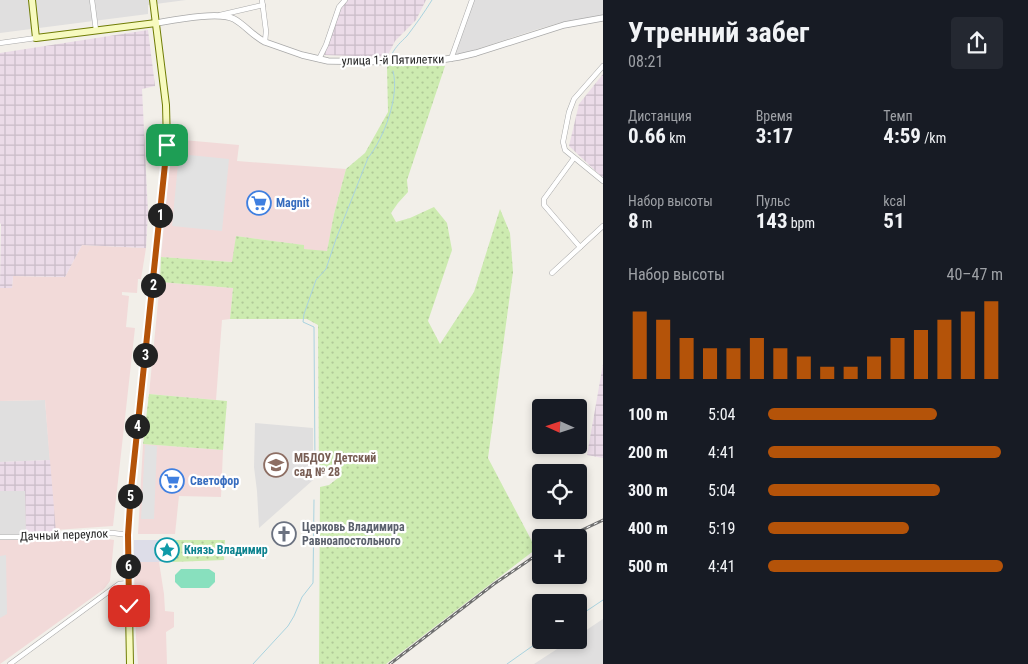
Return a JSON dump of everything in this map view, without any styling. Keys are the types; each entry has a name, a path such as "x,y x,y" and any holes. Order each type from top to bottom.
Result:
{"main road":[{"path":"32,0 36,38"},
{"path":"130,661 128,535 135,448 167,145 166,104 153,0"},
{"name":"улица 1-й Пятилетки","path":"36,38 156,23"}],"street":[{"path":"92,0 96,30"},
{"path":"319,59 326,45 339,7 345,0"},
{"path":"450,59 472,0"},
{"name":"улица 1-й Пятилетки","path":"218,16 262,2"},
{"path":"262,2 266,31 265,42"},
{"name":"улица 1-й Пятилетки","path":"156,23 224,16 234,19 260,40 319,59 397,62 450,59 476,53 550,28 603,18"},
{"name":"улица 1-й Пятилетки","path":"0,43 36,38"},
{"path":"603,66 574,99 563,142 565,150 603,181"},
{"path":"574,158 544,199 544,205 580,247"},
{"path":"552,272 603,226"},
{"name":"Дачный переулок","path":"0,537 27,538 113,533 128,535"},
{"path":"10,664 119,584 128,584"}],"shaded area":[{"path":"0,0 186,0 148,5 148,14 0,33"},
{"path":"346,0 426,0 416,20 395,41 387,57 324,55 342,5"},
{"path":"474,0 603,0 603,15 559,23 454,55"},
{"path":"148,30 155,86 142,89 148,213 146,248 82,245 65,277 13,276 12,288 0,288 0,53"},
{"path":"603,74 603,178 569,146 579,104"},
{"path":"172,139 239,145 237,161 346,169 334,214 327,252 303,249 303,245 236,236 233,262 161,257"},
{"path":"179,154 229,159 222,231 172,226"},
{"path":"82,245 146,248 141,279 138,279 137,293 122,292 122,295 129,296 126,327 135,328 113,526 55,530 45,400 0,401 0,288 12,288 13,276 65,277"},
{"path":"160,282 233,288 230,319 222,320 216,400 149,394"},
{"path":"603,364 603,458 587,455"},
{"path":"45,400 50,460 0,462 0,401"},
{"path":"255,423 313,428 313,480 259,528 254,467"},
{"path":"143,444 223,450 221,497 179,496 175,534 138,534"},
{"path":"145,445 157,446 154,519 141,519"},
{"path":"50,460 56,533 26,534 25,491 0,491 0,462"},
{"path":"0,491 25,491 26,534 0,535"},
{"path":"106,537 114,540 110,581 104,589 0,664 0,540"},
{"path":"134,540 173,540 173,562 134,562"},
{"path":"6,555 7,614 0,618 0,556"},
{"path":"134,562 159,562 165,611 174,612 174,627 166,632 167,664 138,664"},
{"path":"603,619 603,664 534,664 557,649 587,649 587,630"}],"green space":[{"path":"387,66 445,66 407,180 408,192 391,213 396,222 434,207 447,223 452,250 428,321 440,344 474,292 500,209 510,233 513,272 488,458 532,541 532,552 386,664 319,664 320,487 329,485 338,478 330,466 319,474 318,325 307,319 230,319 233,288 160,282 161,257 232,262 236,236 304,245 304,249 327,251 334,214 346,169 365,153 388,112"},
{"path":"149,394 227,401 223,450 143,444"},
{"path":"173,540 225,540 224,560 173,562"},
{"path":"181,569 209,569 215,573 215,582 209,588 181,588 175,582 175,575"}],"waterway":[{"path":"392,54 432,0"},
{"path":"315,467 314,327 303,322 304,314 316,280 326,269 368,158 385,128 394,92 395,81 393,71"},
{"path":"253,664 288,626 302,597 313,583 314,500"},
{"path":"587,611 603,600"},
{"path":"507,664 532,646"}],"railway":[{"path":"584,529 603,520"},
{"path":"390,664 494,584 532,558"}],"place":[{"name":"Magnit","path":"259,203"},
{"name":"МБДОУ Детский сад № 28","path":"276,465"},
{"name":"Светофор","path":"172,481"},
{"name":"Церковь Владимира Равноапостольного","path":"284,534"},
{"name":"Князь Владимир","path":"167,550"}],"route":[{"path":"129,606 128,535 131,490 167,145"}]}
